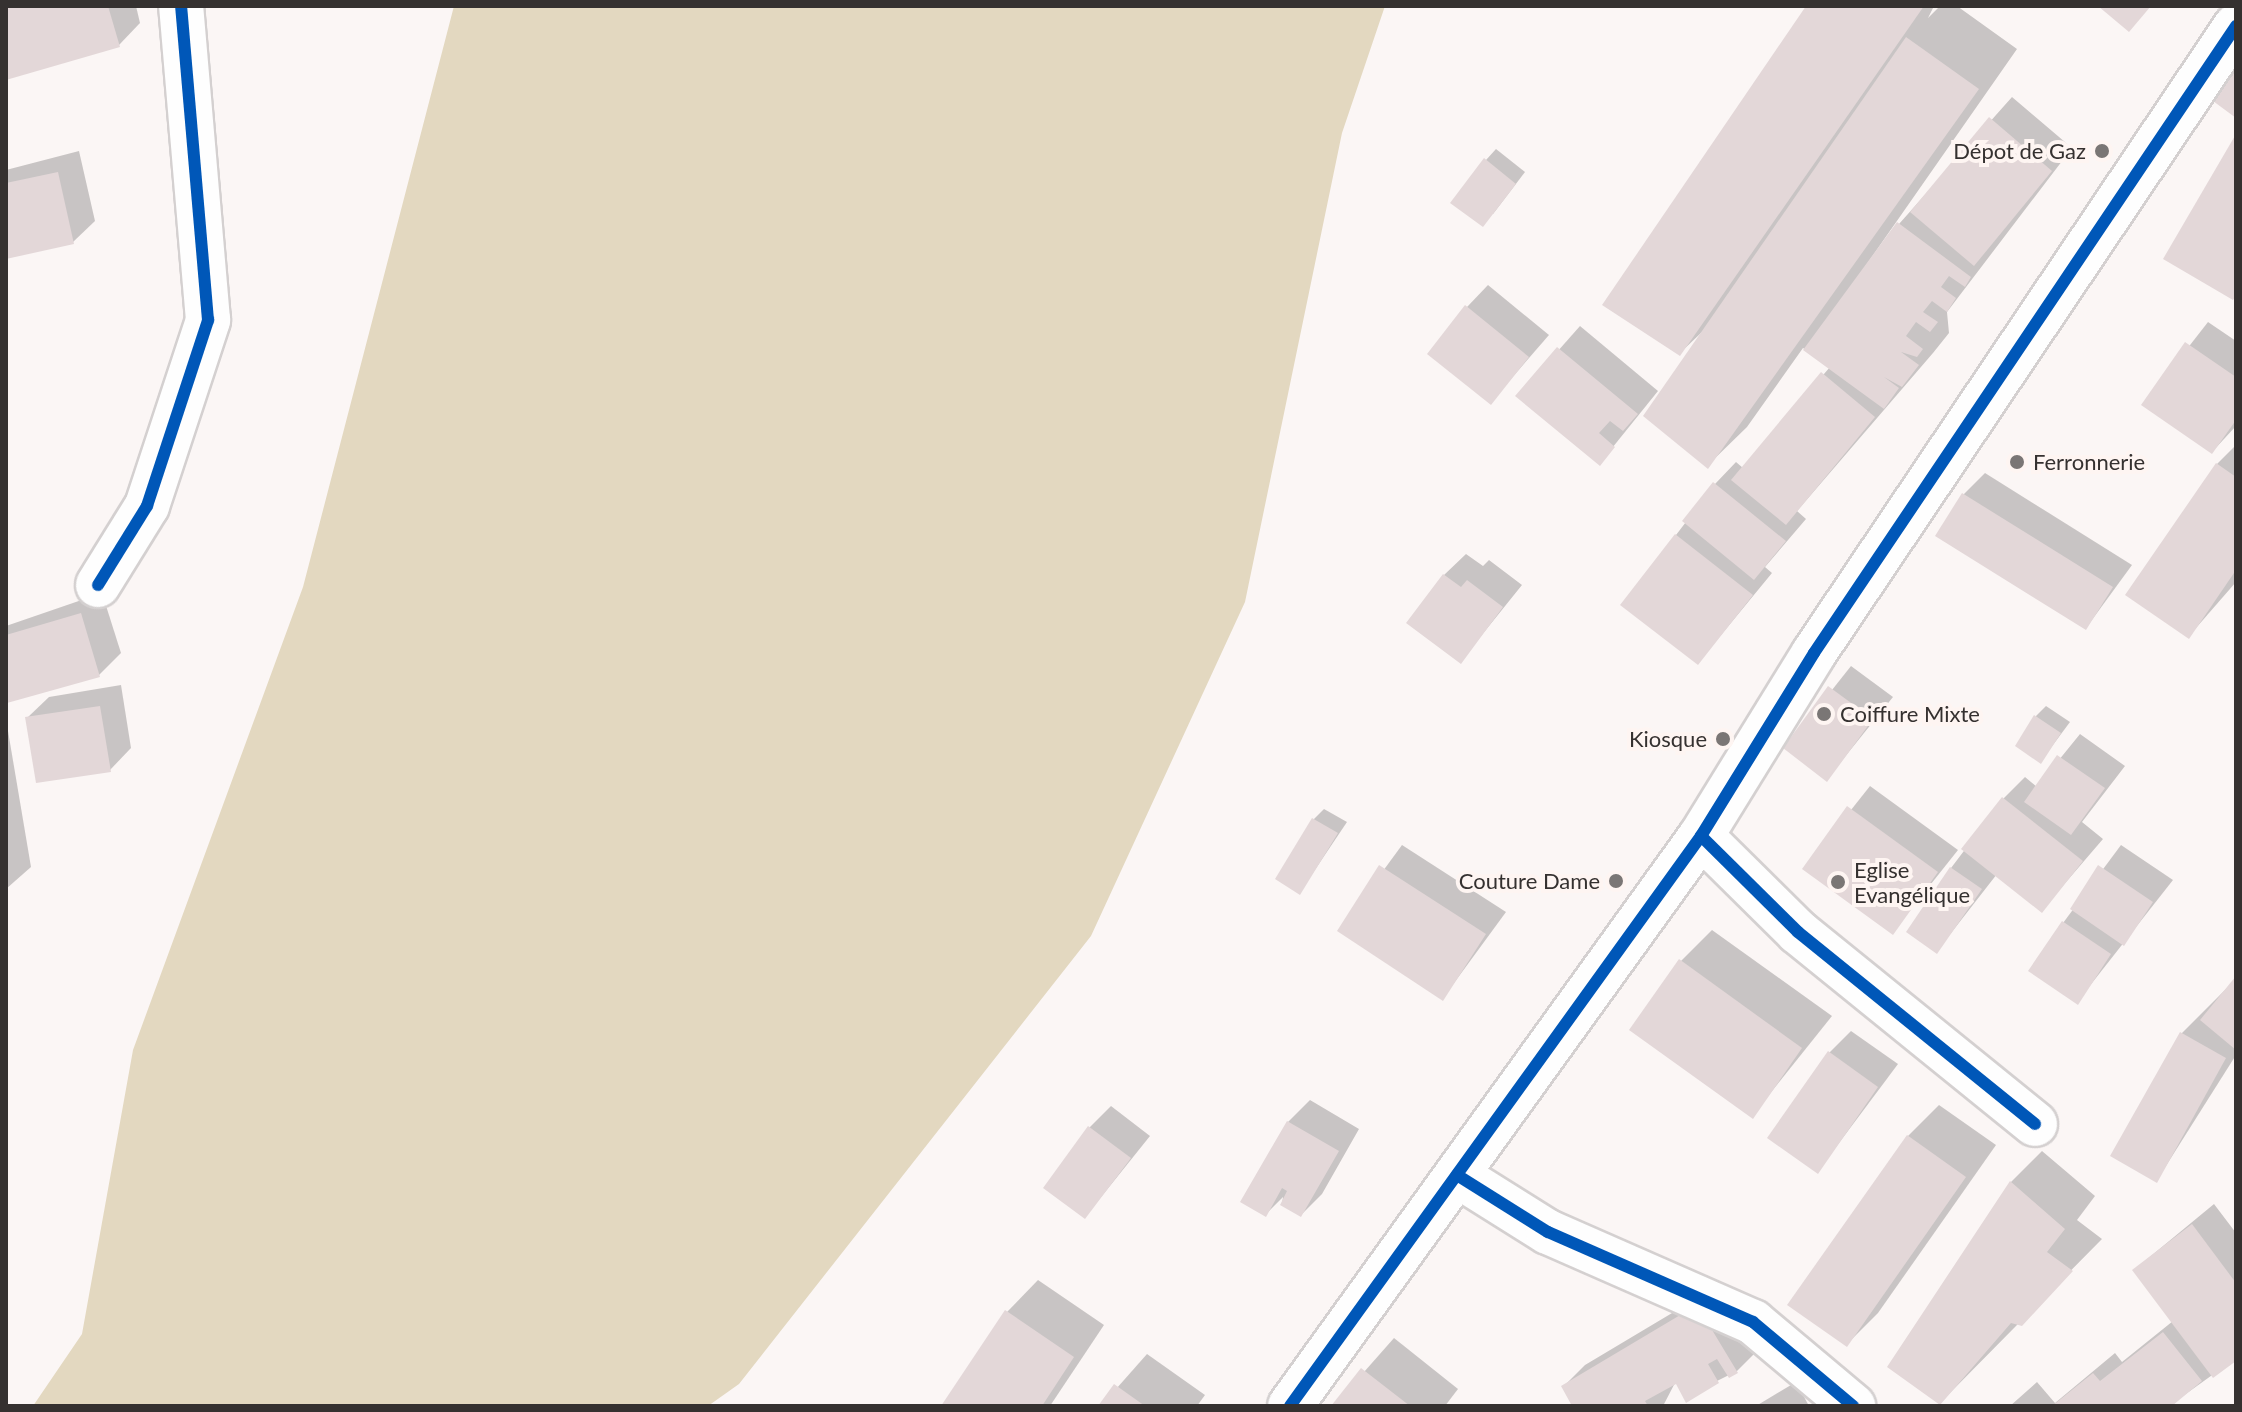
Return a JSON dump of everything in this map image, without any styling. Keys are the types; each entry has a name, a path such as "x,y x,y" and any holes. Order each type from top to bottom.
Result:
{"street":[{"path":"98,585 147,506 208,320 181,6"},
{"path":"1290,1406 1701,836 1839,616 2236,26"},
{"path":"1701,836 1798,932 2035,1124"},
{"path":"1457,1175 1548,1232 1753,1322 1853,1406"}],"shaded area":[{"path":"454,6 1385,6 1342,133 1245,602 1091,936 739,1384 708,1406 33,1406 82,1334 133,1050 303,587"}],"building":[{"path":"108,6 120,47 6,80 6,7"},
{"path":"1806,6 1924,6 1680,356 1602,305"},
{"path":"2098,6 2151,6 2129,32"},
{"path":"1906,37 1979,89 1708,469 1643,416"},
{"path":"2236,69 2236,118 2213,101"},
{"path":"1989,117 2052,171 1974,266 1910,212"},
{"path":"2236,134 2236,296 2233,300 2163,259"},
{"path":"1484,158 1516,184 1483,227 1450,203"},
{"path":"58,172 74,244 6,259 6,183"},
{"path":"1897,222 1971,277 1965,287 1949,276 1941,287 1956,298 1947,312 1932,301 1923,312 1938,322 1930,332 1916,322 1906,336 1923,349 1917,357 1901,352 1919,365 1902,387 1884,377 1899,388 1884,409 1803,350"},
{"path":"1465,305 1529,357 1491,405 1427,354"},
{"path":"2185,342 2236,377 2236,420 2212,454 2141,405"},
{"path":"1557,347 1638,414 1623,431 1610,421 1599,433 1615,447 1600,466 1515,396"},
{"path":"1821,372 1875,417 1786,525 1731,480"},
{"path":"2216,463 2236,477 2236,570 2189,639 2125,595"},
{"path":"1713,482 1786,541 1754,580 1682,521"},
{"path":"1962,493 2113,587 2086,630 1935,536"},
{"path":"1675,534 1753,595 1698,665 1620,605"},
{"path":"1443,574 1461,587 1467,580 1503,607 1461,664 1406,623"},
{"path":"81,613 100,677 7,703 6,635"},
{"path":"1828,686 1873,719 1827,782 1783,748"},
{"path":"100,706 111,772 36,783 25,717"},
{"path":"2034,715 2061,733 2041,764 2015,746"},
{"path":"2057,755 2105,788 2071,835 2024,802"},
{"path":"2002,797 2083,861 2042,913 1961,849"},
{"path":"1847,806 1938,872 1893,935 1802,869"},
{"path":"1312,818 1338,833 1300,895 1275,879"},
{"path":"1379,865 1486,934 1443,1001 1337,931"},
{"path":"2098,865 2153,902 2124,946 2070,909"},
{"path":"1950,867 1982,889 1937,954 1906,932"},
{"path":"2062,921 2111,954 2078,1005 2028,971"},
{"path":"1679,959 1802,1048 1753,1119 1629,1030"},
{"path":"2236,976 2236,1050 2200,1020"},
{"path":"2180,1032 2226,1058 2157,1183 2110,1156"},
{"path":"1828,1051 1878,1087 1818,1174 1767,1138"},
{"path":"1287,1121 1339,1151 1301,1217 1280,1205 1287,1191 1282,1188 1266,1217 1240,1202"},
{"path":"1088,1126 1131,1158 1085,1219 1043,1188"},
{"path":"1907,1135 1966,1177 1847,1347 1787,1305"},
{"path":"2010,1181 2065,1229 2047,1252 2073,1271 2022,1326 2011,1323 1940,1405 1887,1367"},
{"path":"2192,1224 2236,1283 2236,1361 2213,1378 2132,1270"},
{"path":"1697,1305 1738,1373 1729,1378 1717,1359 1708,1364 1719,1383 1686,1403 1676,1384 1645,1401 1648,1406 1572,1406 1561,1386"},
{"path":"1005,1310 1074,1357 1042,1406 941,1406"},
{"path":"2163,1332 2202,1381 2172,1406 2052,1406 2093,1373 2100,1381"},
{"path":"1361,1368 1410,1406 1331,1406"},
{"path":"1114,1384 1145,1406 1098,1406"}],"cycle path":[{"path":"98,585 147,506 208,320 181,6"},
{"path":"1290,1406 1701,836 1814,653 2236,26"},
{"path":"1701,836 1798,932 2035,1124"},
{"path":"1457,1175 1548,1232 1753,1322 1853,1406"}],"place":[{"name":"Dépot de Gaz","path":"2102,151"},
{"name":"Ferronnerie","path":"2017,462"},
{"name":"Coiffure Mixte","path":"1824,714"},
{"name":"Kiosque","path":"1723,739"},
{"name":"Couture Dame","path":"1616,881"},
{"name":"Eglise Evangélique","path":"1838,882"}]}
